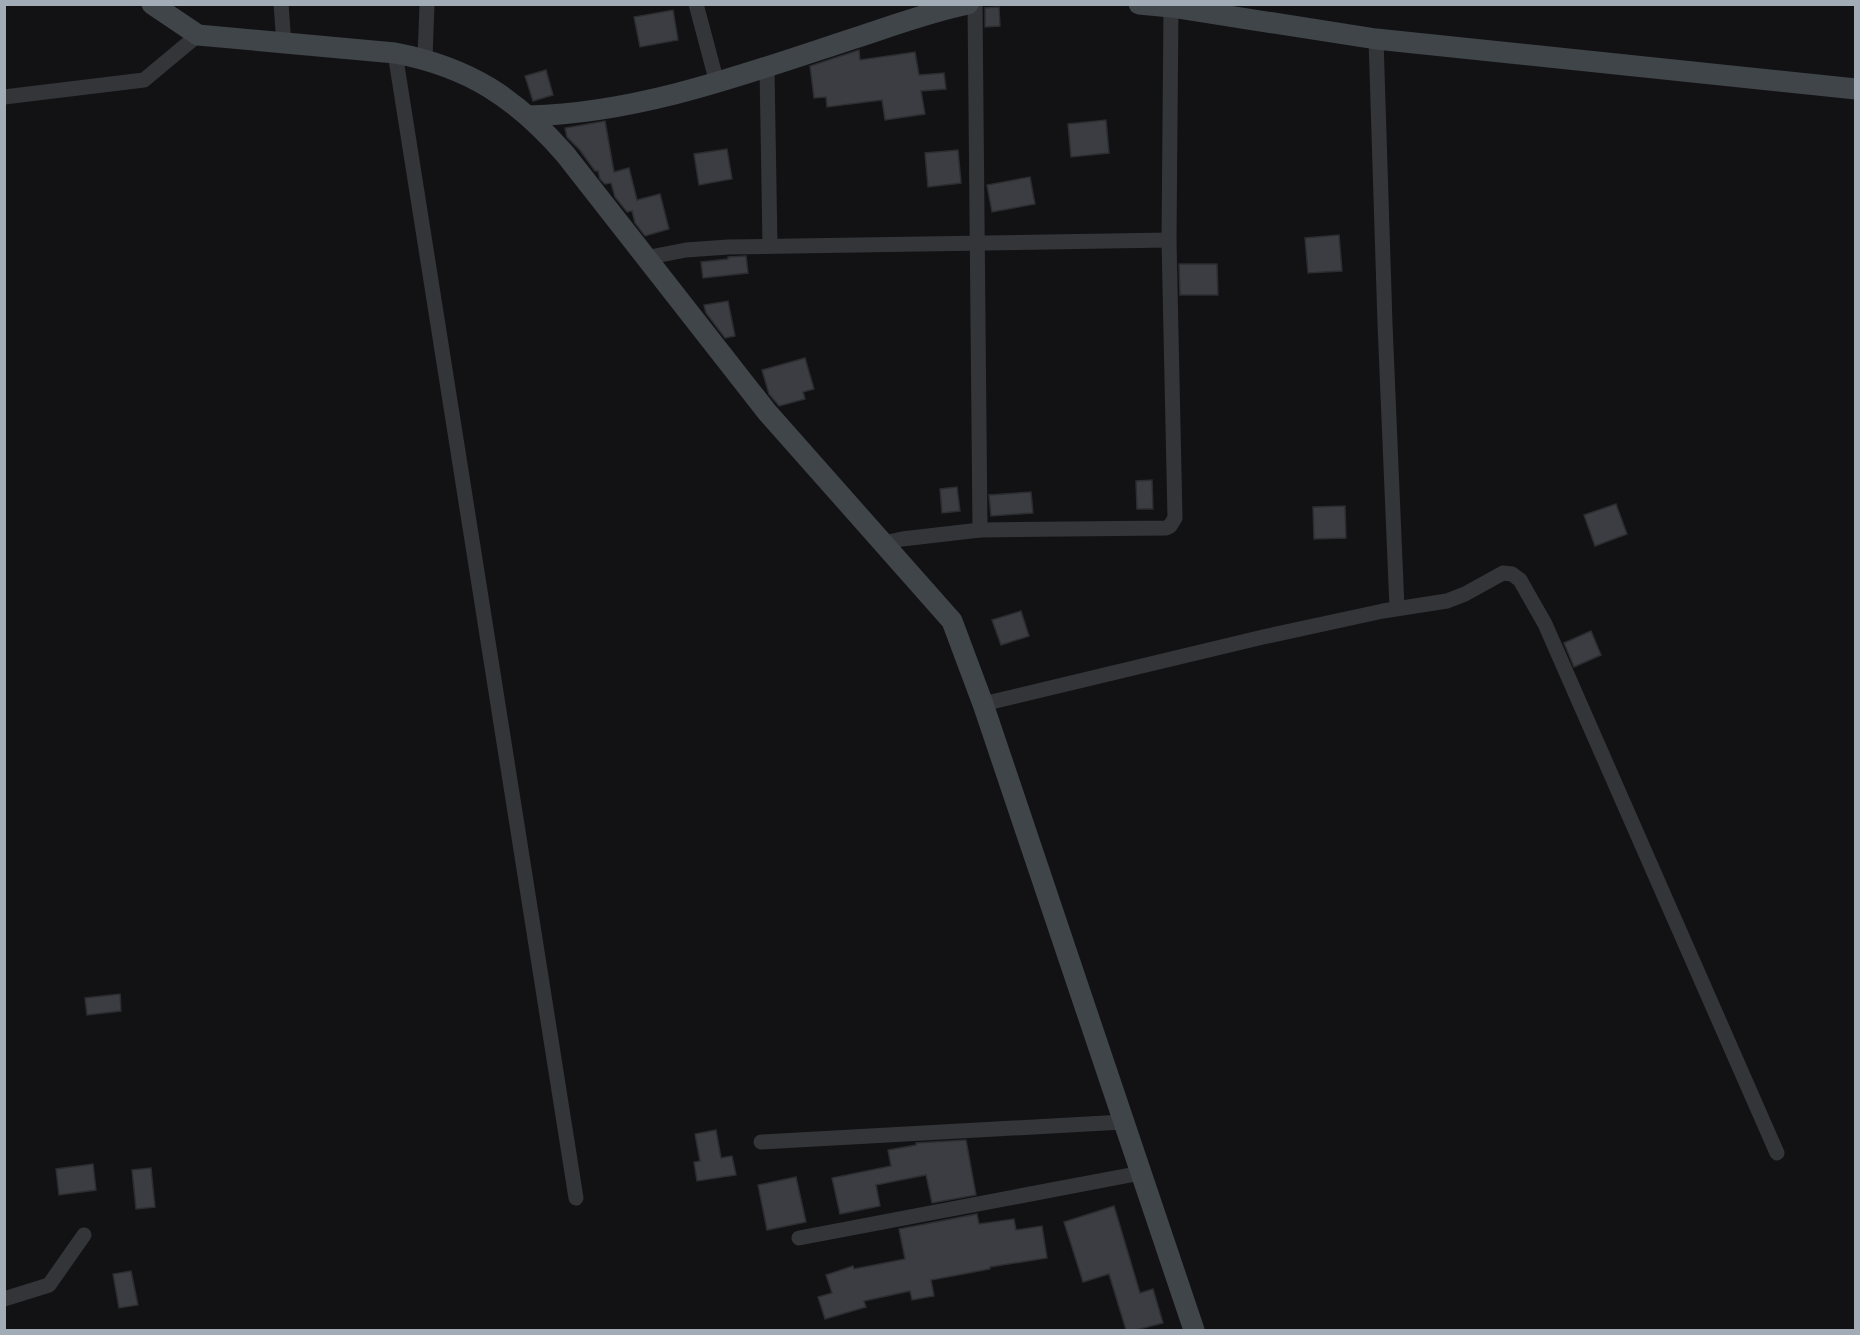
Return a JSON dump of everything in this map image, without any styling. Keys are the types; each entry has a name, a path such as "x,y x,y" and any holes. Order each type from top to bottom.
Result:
{"street":[{"path":"152,4 198,35 395,53 425,59 465,74 486,85 529,116 565,154 767,412 952,621 983,704 1194,1330"},
{"path":"281,4 284,44"},
{"path":"425,59 427,4"},
{"path":"696,4 717,83"},
{"path":"529,116 605,109 670,96 767,68 926,15 968,4"},
{"path":"975,4 980,530"},
{"path":"1139,4 1376,39 1856,88"},
{"path":"884,543 910,537 980,530 1166,528 1173,522 1175,518 1169,240 1171,7"},
{"path":"4,97 144,80 198,35"},
{"path":"1376,39 1397,608"},
{"path":"395,53 576,1198"},
{"path":"767,68 770,246"},
{"path":"645,258 707,248 1169,240"},
{"path":"983,704 1263,637 1397,608 1447,601 1503,573 1512,574 1520,580 1545,624 1777,1154"},
{"path":"761,1142 1124,1122"},
{"path":"800,1238 1141,1173"},
{"path":"4,1299 50,1285 84,1235"}],"building":[{"path":"999,7 1000,26 985,27 985,8"},
{"path":"673,10 678,40 640,47 634,17"},
{"path":"859,50 860,60 915,52 919,75 944,73 946,89 921,91 925,114 885,120 882,100 827,107 826,97 814,98 810,66"},
{"path":"546,70 553,95 533,101 525,76"},
{"path":"1106,120 1109,153 1071,157 1068,124"},
{"path":"605,121 614,172 629,168 637,200 660,194 669,229 645,236 635,223 632,211 627,212 615,197 611,183 605,184 600,179 598,171 595,171 567,137 565,128"},
{"path":"727,149 732,179 699,185 694,154"},
{"path":"958,150 961,183 928,187 925,153"},
{"path":"1030,177 1035,204 992,212 987,185"},
{"path":"1339,235 1342,271 1308,273 1305,238"},
{"path":"746,256 748,273 703,278 701,262"},
{"path":"1179,264 1217,264 1218,295 1180,295"},
{"path":"728,301 735,336 725,338 706,313 704,305"},
{"path":"805,358 814,389 803,392 805,399 779,406 769,394 762,370"},
{"path":"1152,480 1153,509 1137,509 1136,481"},
{"path":"957,487 960,511 942,513 940,489"},
{"path":"1031,492 1033,513 991,516 989,495"},
{"path":"1616,504 1627,534 1595,546 1584,515"},
{"path":"1345,506 1346,538 1314,539 1313,507"},
{"path":"1021,611 1029,636 1001,645 992,620"},
{"path":"1591,631 1601,655 1574,667 1564,643"},
{"path":"120,994 121,1011 87,1015 85,998"},
{"path":"716,1130 721,1158 732,1156 736,1175 697,1181 694,1162 700,1161 695,1134"},
{"path":"966,1140 976,1195 932,1203 926,1175 876,1185 880,1206 840,1214 832,1178 891,1166 888,1150 916,1145 916,1143"},
{"path":"93,1164 96,1190 59,1195 56,1169"},
{"path":"151,1168 155,1207 136,1209 132,1170"},
{"path":"796,1177 806,1222 767,1230 758,1185"},
{"path":"1114,1206 1140,1293 1153,1289 1163,1323 1136,1330 1126,1330 1109,1274 1083,1282 1064,1222"},
{"path":"977,1214 979,1224 1014,1219 1016,1230 1042,1226 1047,1258 931,1280 934,1296 912,1300 910,1291 864,1301 866,1307 825,1319 818,1297 832,1293 826,1275 853,1266 854,1269 905,1259 899,1229"},
{"path":"131,1271 138,1305 119,1308 113,1274"}]}
